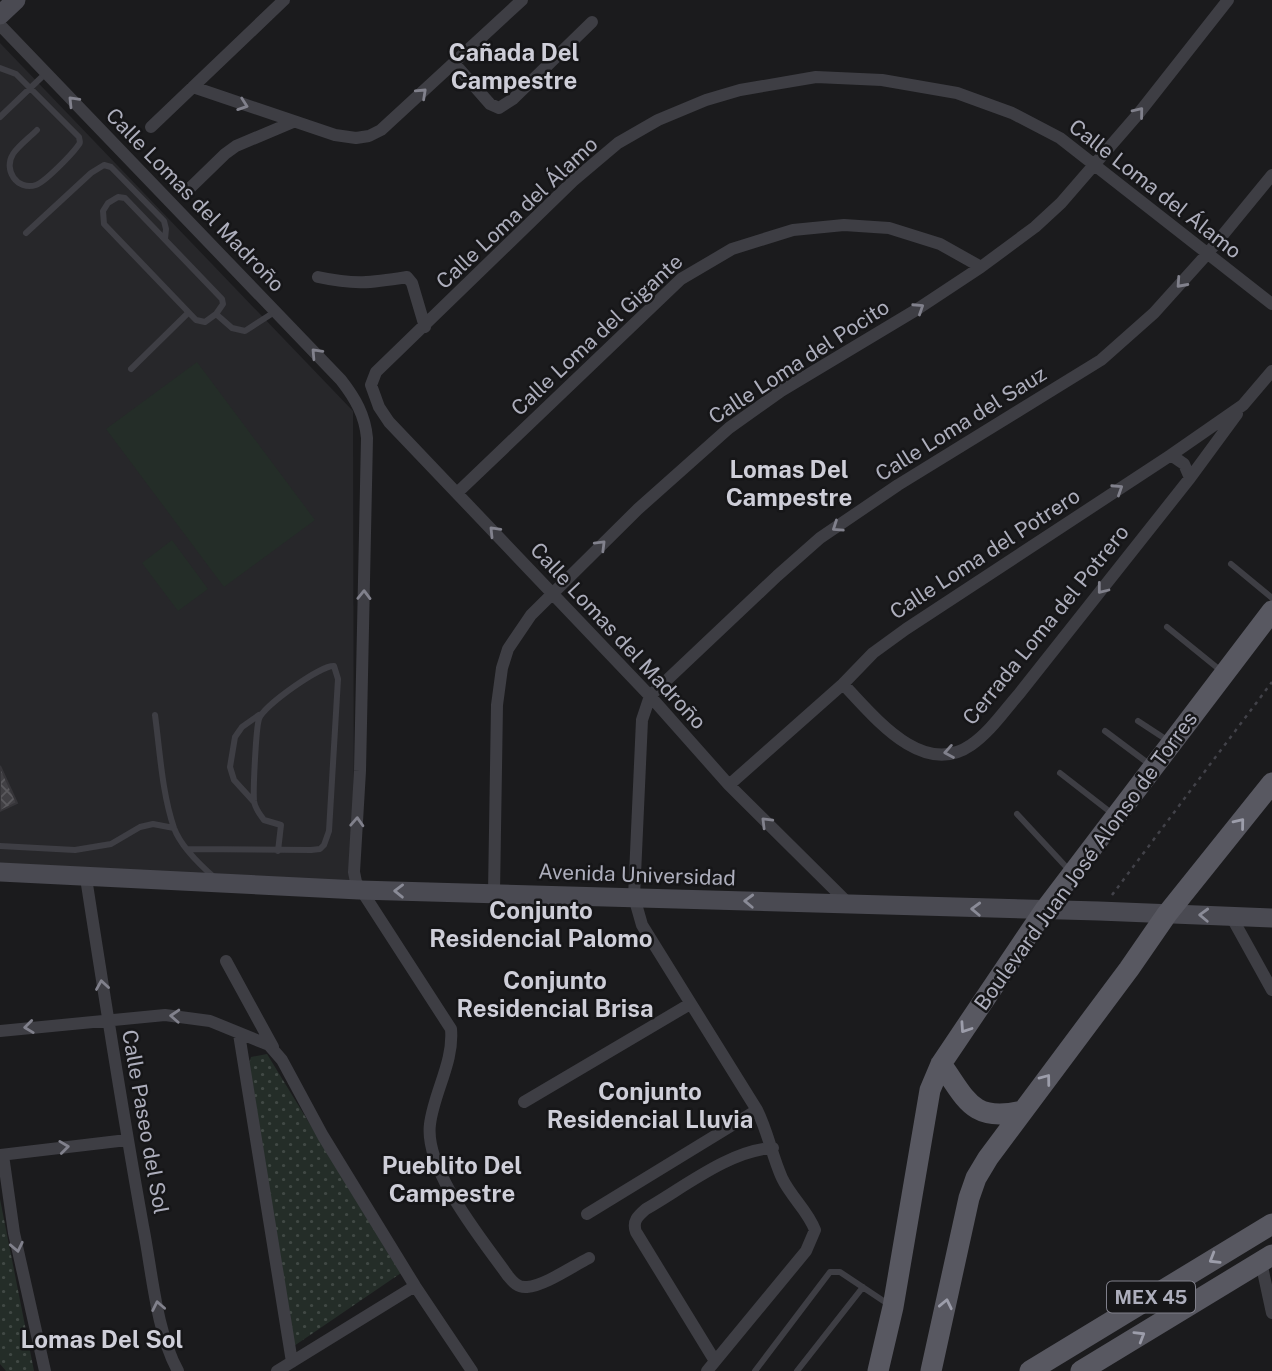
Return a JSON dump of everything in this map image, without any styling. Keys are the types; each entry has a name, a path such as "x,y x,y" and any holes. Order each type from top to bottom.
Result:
{"main road":[{"name":"Boulevard Juan José Alonso de Torres","path":"878,1371 893,1307 930,1090 941,1064 1044,911 1272,611"},
{"path":"931,1371 969,1198 976,1178 1167,914 1272,783"},
{"path":"941,1064 964,1100 972,1107 994,1113 1022,1111"},
{"name":"MEX 45","path":"1030,1371 1272,1224"},
{"name":"MEX 45","path":"1081,1371 1266,1259"}],"street":[{"path":"0,15 16,0"},
{"path":"151,127 284,0"},
{"path":"193,87 335,135 356,138 369,136 381,130 522,0"},
{"name":"Calle Loma del Pocito","path":"494,893 497,705 502,668 517,633 553,593 638,509 729,428 781,391 916,310 1035,228 1061,203 1139,113 1228,0"},
{"path":"454,63 489,104 499,107 513,99 592,22"},
{"name":"Calle Lomas del Madroño","path":"0,25 341,380 358,405 366,423 360,771 354,872 359,890"},
{"name":"Calle Loma del Álamo","path":"371,385 376,372 573,181 618,143 658,120 706,100 740,90 816,77 882,80 957,93 1024,119 1060,138 1095,164 1272,304"},
{"path":"189,190 236,146 293,122"},
{"name":"Calle Loma del Sauz","path":"650,696 820,538 898,485 1101,360 1154,313 1272,175"},
{"name":"Calle Loma del Gigante","path":"457,493 681,279 732,249 793,230 844,225 889,228 940,244 981,267"},
{"path":"318,277 349,284 376,283 407,277 412,282 425,327"},
{"name":"Calle Loma del Potrero","path":"729,785 843,684 873,653 905,629 1243,405 1272,370"},
{"name":"Calle Lomas del Madroño","path":"371,385 379,407 389,422 650,696 729,785 850,905"},
{"name":"Cerrada Loma del Potrero","path":"843,684 894,736 911,747 934,754 953,753 970,746 1019,694 1190,478 1243,405"},
{"path":"1171,455 1184,464 1190,478"},
{"path":"650,696 642,720 634,897 642,925 757,1110 768,1131 781,1175 792,1197 813,1225 814,1236 806,1251 711,1366 636,1232 634,1223 638,1215 646,1209 733,1158 772,1148"},
{"name":"Avenida Universidad","path":"0,872 359,890 1099,911 1272,919"},
{"name":"Calle Paseo del Sol","path":"86,878 128,1140 160,1315 167,1346 178,1371"},
{"path":"359,890 451,1029 451,1047 430,1124 430,1147 445,1183 517,1286 526,1287 589,1258"},
{"path":"1231,916 1272,990"},
{"path":"226,961 323,1136 415,1286 472,1371"},
{"path":"524,1102 690,1004"},
{"path":"0,1031 165,1015 210,1021 269,1045 275,1050"},
{"path":"239,1034 292,1362"},
{"path":"587,1214 757,1110"},
{"path":"45,1371 1,1155 128,1140"},
{"path":"1266,1259 1272,1313"},
{"path":"277,1371 415,1286"}],"lane":[{"path":"0,68 16,74 32,88 74,129 80,142 37,185 23,186 14,180 10,170 12,156 37,130"},
{"path":"0,117 46,73"},
{"path":"26,233 90,173 104,165 111,167 164,221 165,239"},
{"path":"118,197 125,198 165,239 222,299 223,304 216,314 205,322 196,320 188,313 104,224 103,211 108,203 118,197"},
{"path":"216,314 232,328 245,331 276,311"},
{"path":"131,369 188,313"},
{"path":"1231,564 1272,598"},
{"path":"1167,627 1225,673"},
{"path":"187,849 278,851 320,849 327,841 335,743 337,670 334,666 327,666 262,712 242,727 235,737 230,767 234,780 254,802 264,820 281,825 278,851"},
{"path":"254,802 258,720 262,712"},
{"path":"155,715 174,828 187,849 220,883"},
{"path":"1139,721 1172,743"},
{"path":"1105,731 1154,767"},
{"path":"1060,773 1117,817"},
{"path":"1017,814 1073,874"},
{"path":"0,846 75,850 111,844 140,827 153,824 174,828"},
{"path":"755,1371 827,1274 833,1271 840,1272 893,1307"},
{"path":"797,1371 863,1287"}],"path":[{"path":"1099,911 1272,682"}],"shaded area":[{"path":"0,43 353,411 354,886 0,868"},
{"path":"197,362 315,520 224,587 106,429"},
{"path":"172,540 208,589 178,611 142,563"},
{"path":"267,1054 401,1273 294,1346 249,1063 251,1057"},
{"path":"0,1199 34,1371 6,1371 0,1364"}],"building":[{"path":"0,766 17,803 0,811"}],"district":[{"name":"Cañada Del Campestre","path":"514,67"},
{"name":"Lomas Del Campestre","path":"789,484"},
{"name":"Conjunto Residencial Palomo","path":"541,925"},
{"name":"Conjunto Residencial Brisa","path":"555,995"},
{"name":"Conjunto Residencial Lluvia","path":"650,1106"},
{"name":"Pueblito Del Campestre","path":"452,1180"},
{"name":"Lomas Del Sol","path":"102,1340"}]}
